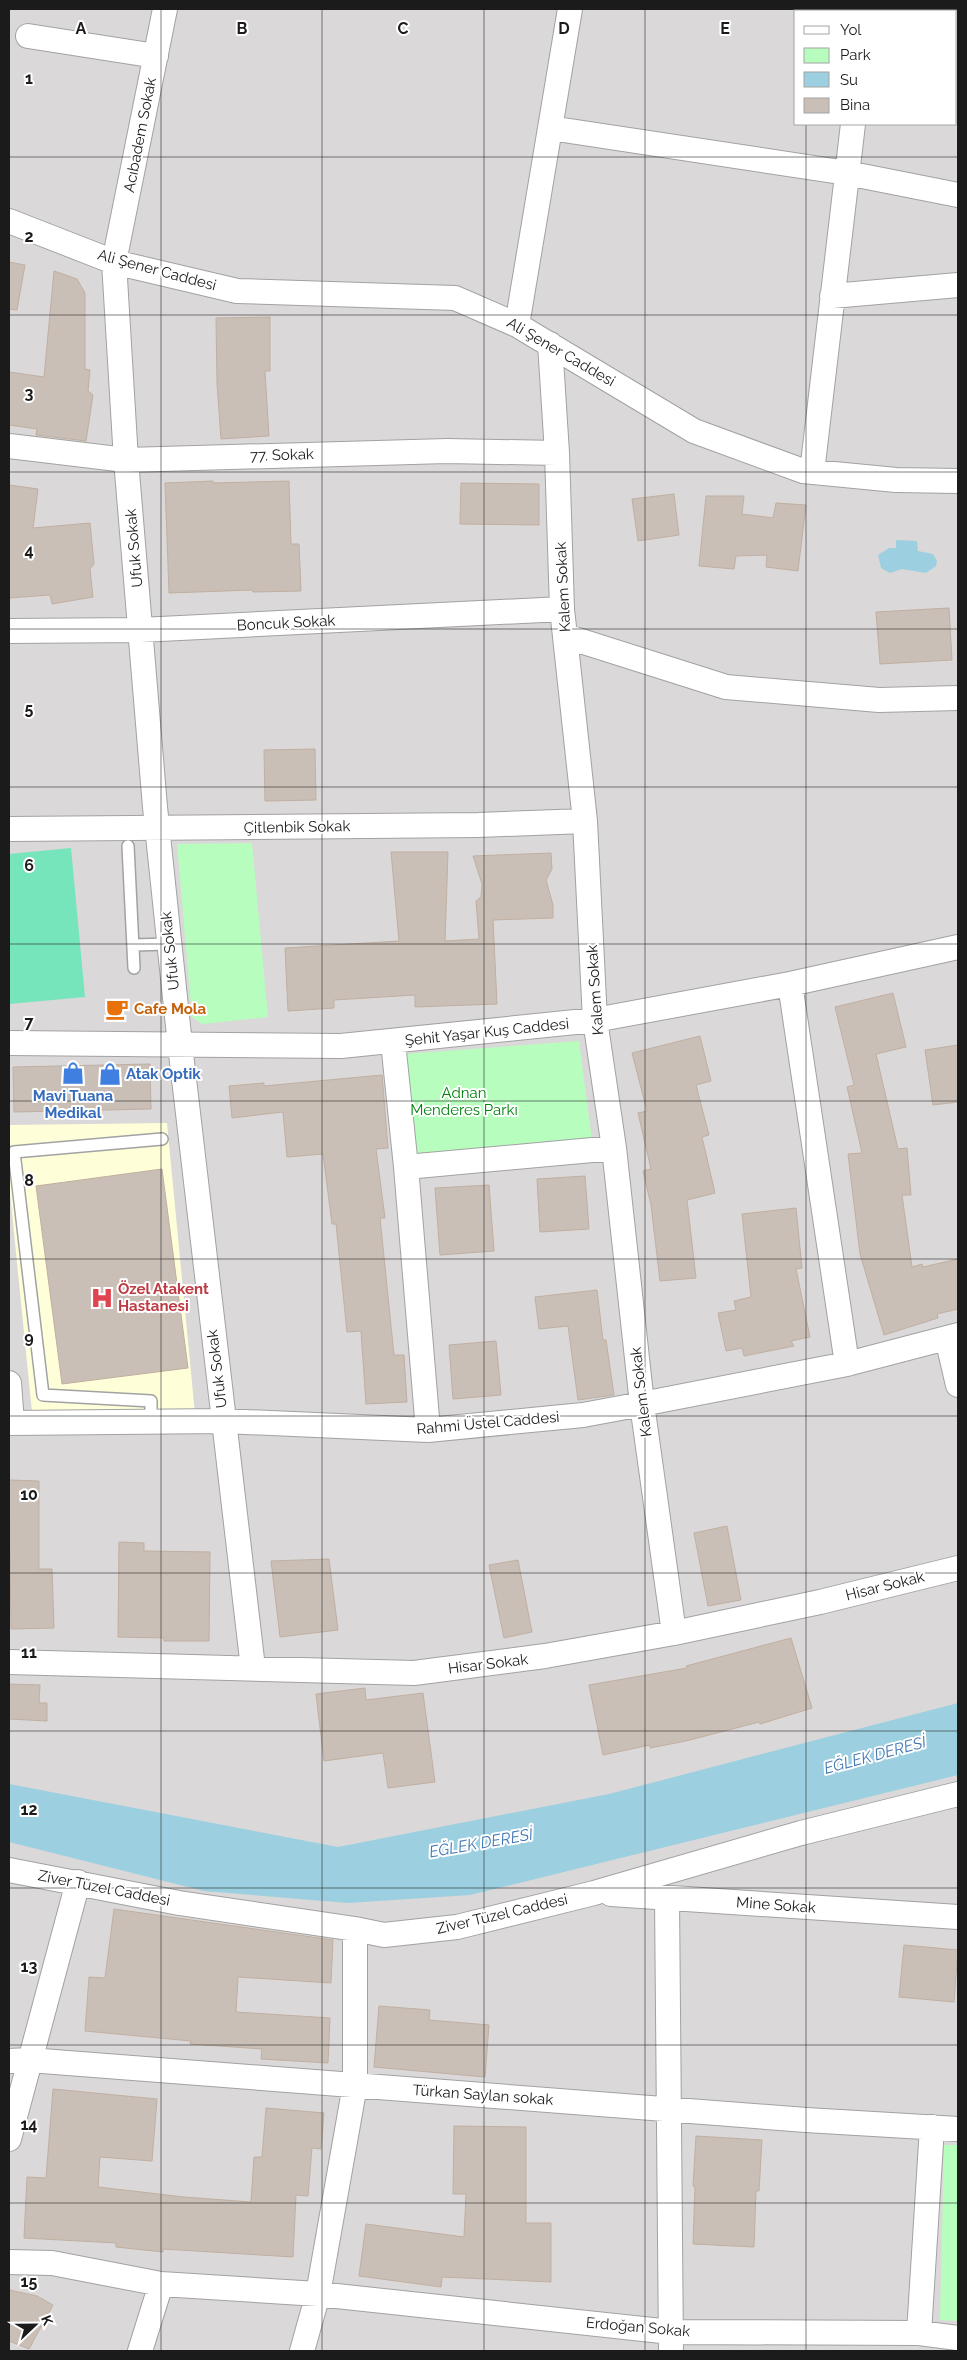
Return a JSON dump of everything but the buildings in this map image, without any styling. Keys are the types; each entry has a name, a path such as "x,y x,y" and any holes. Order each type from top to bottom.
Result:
{"street":[{"name":"Acıbadem Sokak","path":"114,262 165,9"},
{"path":"518,324 570,9"},
{"path":"28,36 156,56"},
{"path":"812,472 853,125"},
{"path":"550,128 847,173 958,195"},
{"name":"Ali Şener Caddesi","path":"9,221 114,262 237,291 455,298 518,324 694,431 804,471 896,480 958,481"},
{"name":"Ufuk Sokak","path":"114,262 126,460 157,828 223,1422 253,1668"},
{"path":"832,296 958,285"},
{"name":"Kalem Sokak","path":"550,344 557,453 562,609 585,821 595,1020 614,1148 642,1404 674,1633"},
{"name":"77. Sokak","path":"9,446 126,460 447,451 557,453"},
{"name":"Boncuk Sokak","path":"9,631 140,630 562,609"},
{"path":"565,636 726,687 879,700 958,698"},
{"name":"Çitlenbik Sokak","path":"9,829 478,825 585,821"},
{"name":"Şehit Yaşar Kuş Caddesi","path":"9,1044 341,1046 392,1042 595,1020 790,984 958,947"},
{"path":"790,984 847,1364"},
{"path":"392,1042 406,1167 428,1430"},
{"path":"406,1167 614,1148"},
{"path":"953,1336 958,1385"},
{"name":"Rahmi Üstel Caddesi","path":"10,1423 223,1422 428,1430 583,1415 847,1364 953,1336"},
{"path":"9,1382 10,1423"},
{"name":"Hisar Sokak","path":"9,1662 414,1673 546,1656 674,1633 820,1602 958,1568"},
{"name":"Ziver Tüzel Caddesi","path":"9,1870 179,1902 384,1935 457,1927 594,1893 801,1833 958,1794"},
{"path":"9,2139 19,2061 78,1882"},
{"name":"Mine Sokak","path":"594,1893 958,1916"},
{"path":"667,1898 671,2342"},
{"path":"302,2351 318,2294 355,2085 354,1929"},
{"name":"Türkan Saylan sokak","path":"19,2061 958,2129"},
{"path":"919,2332 932,2127"},
{"name":"Erdoğan Sokak","path":"9,2262 52,2263 161,2284 318,2294 671,2342 919,2332 958,2338"},
{"path":"140,2351 161,2284"}],"lane":[{"path":"128,846 134,968"},
{"path":"133,945 169,944"},
{"path":"151,1422 150,1401 44,1395 14,1152 162,1140"}],"shaded area":[{"path":"9,9 958,9 958,2351 9,2351"},
{"name":"Özel Atakent Hastanesi","path":"167,1123 195,1414 32,1412 9,1183 9,1125"}],"green space":[{"path":"252,843 268,1017 202,1024 192,1017 177,844"},
{"path":"71,848 85,997 9,1004 9,854"},
{"name":"Adnan Menderes Parkı","path":"579,1041 592,1140 414,1159 404,1054"},
{"path":"944,2145 958,2145 958,2321 940,2320"}],"water":[{"path":"896,540 917,541 918,551 933,554 937,561 936,566 926,573 902,569 890,573 881,568 878,555 889,548 896,548"},
{"name":"EĞLEK DERESİ","path":"958,1703 958,1775 470,1895 348,1903 204,1891 9,1842 9,1784 338,1847 609,1794"}],"place":[{"name":"Cafe Mola","path":"117,1009"},
{"name":"Mavi Tuana Medikal","path":"73,1073"},
{"name":"Atak Optik","path":"110,1074"},
{"name":"Özel Atakent Hastanesi","path":"102,1298"}]}
